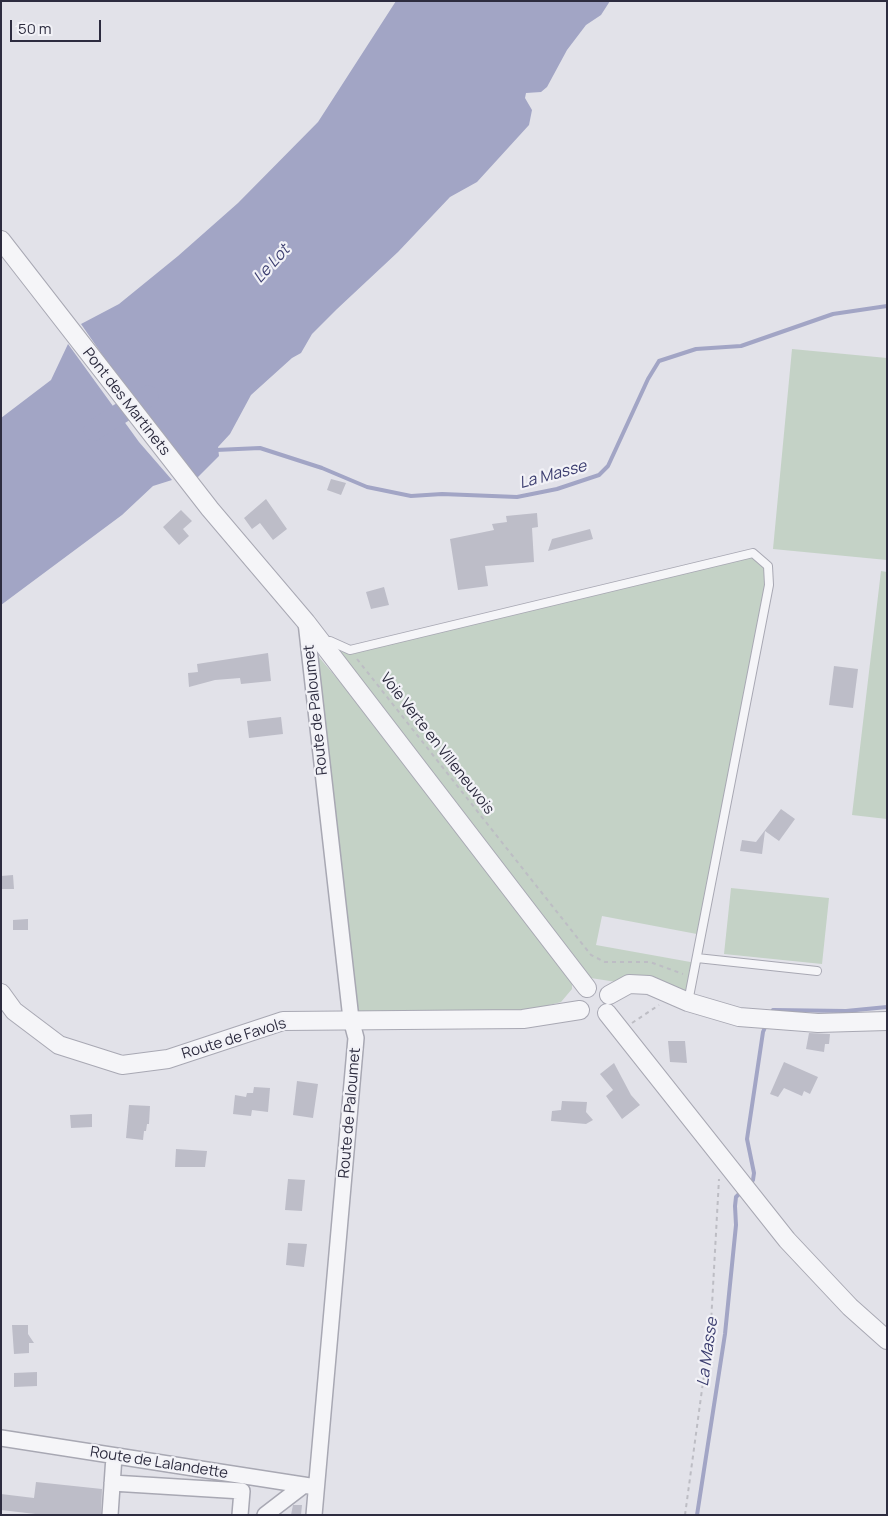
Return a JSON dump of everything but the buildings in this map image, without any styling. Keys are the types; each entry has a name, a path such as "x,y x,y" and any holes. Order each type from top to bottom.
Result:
{"street":[{"name":"Pont des Martinets","path":"1,240 210,508 322,642 587,988"},
{"name":"Route de Paloumet","path":"306,622 352,1019 356,1038 310,1486 314,1515"},
{"path":"887,1021 818,1023 739,1017 688,1002 650,986 629,984 608,1004 593,1018 583,1014 580,1010 580,996 587,988 602,988 608,1004 624,1032 787,1240 850,1308 887,1340"},
{"name":"Route de Favols","path":"1,993 14,1011 59,1044 122,1065 168,1059 283,1021 523,1019 580,1010"},
{"name":"Route de Lalandette","path":"1,1438 310,1486"},
{"path":"110,1515 114,1456"},
{"path":"112,1483 242,1492 240,1515"},
{"path":"265,1515 310,1486"}],"lane":[{"path":"322,642 330,640 350,650 753,553 768,566 769,585 688,1002"},
{"path":"697,958 817,971"}],"path":[{"name":"Voie Verte en Villeneuvois","path":"350,650 591,955 605,962 650,962 676,972"},
{"path":"624,1032 635,1020 659,1006 666,992"},
{"path":"685,1515 711,1324 720,1187 718,1172"}],"green space":[{"path":"792,349 887,358 887,560 773,549"},
{"path":"753,553 768,566 769,585 702,935 602,916 596,945 696,963 688,1002 629,984 578,976 331,654"},
{"path":"881,571 887,572 887,819 852,815"},
{"path":"318,656 386,736 572,977 572,989 561,1002 518,1013 357,1011"},
{"path":"731,888 829,898 822,964 724,954"}],"water":[{"path":"396,1 610,1 601,15 586,25 567,50 547,87 541,92 526,93 525,98 532,110 529,125 477,182 450,197 398,252 312,334 301,353 292,358 251,395 230,434 218,447 219,456 196,479 126,389 81,324 119,304 178,256 238,203 318,122"},
{"path":"68,344 139,442 172,480 153,486 122,515 1,605 1,418 51,380"}],"waterway":[{"name":"La Masse","path":"216,450 260,448 322,468 367,487 411,496 442,494 517,497 557,489 599,475 608,466 648,379 659,361 696,349 741,346 833,314 887,306"},
{"name":"Le Lot","path":"94,430 148,396"},
{"name":"La Masse","path":"771,1014 773,1010 846,1011 887,1007"},
{"name":"La Masse","path":"749,1185 753,1180 754,1173 747,1139 763,1032 766,1025"},
{"name":"La Masse","path":"697,1515 725,1334 736,1225 735,1206 736,1197 740,1193"}]}
